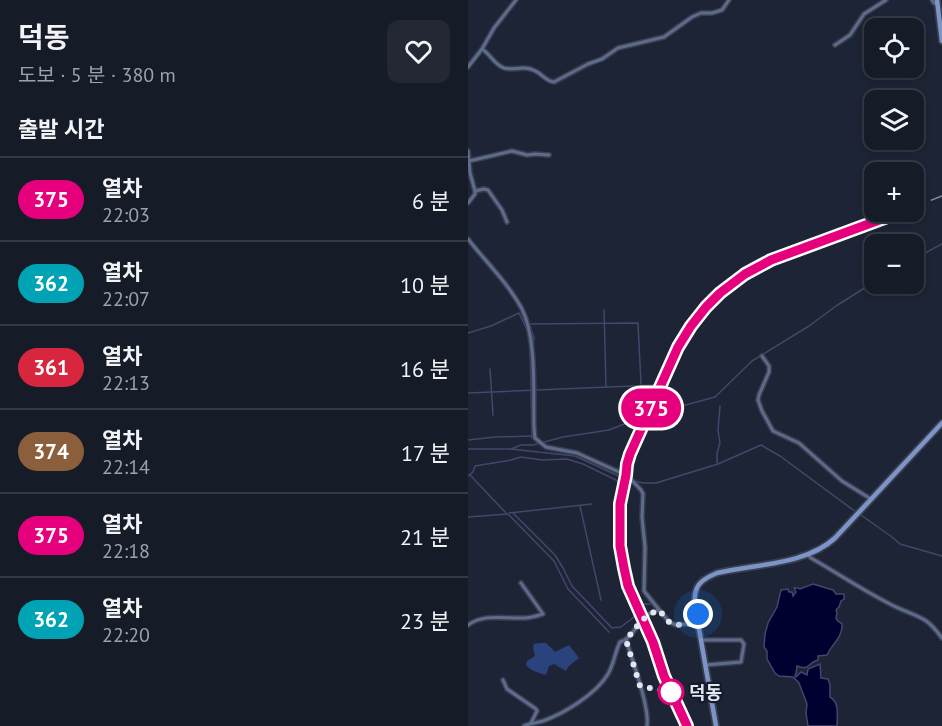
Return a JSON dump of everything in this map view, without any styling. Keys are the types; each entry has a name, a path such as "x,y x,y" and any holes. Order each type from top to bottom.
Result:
{"main road":[{"path":"938,2 942,41"},
{"path":"716,726 694,595 696,588 705,579 725,571 808,555 828,544 942,423"}],"street":[{"path":"468,67 516,0"},
{"path":"482,49 505,68 530,68 546,80 554,82 602,59 618,48 664,38 692,17 722,10 729,0"},
{"path":"835,45 850,35 864,14 886,0"},
{"path":"932,0 934,3 938,2"},
{"path":"469,162 512,151 527,155 549,155"},
{"path":"468,152 475,191 468,203"},
{"path":"475,191 488,190 502,210 507,222"},
{"path":"468,239 498,273 523,311 530,332 535,438 546,447 577,453 628,476 641,490 645,548 644,591 669,622 676,625 699,623"},
{"path":"762,356 769,366 769,372 758,400 773,431 799,443 842,481 871,499"},
{"path":"808,555 897,607 926,620 942,638"},
{"path":"468,625 490,617 524,618 543,614 521,583"},
{"path":"524,726 569,709 600,685 610,670 618,644 626,640 644,618 659,610"},
{"path":"626,640 640,686 647,726"},
{"path":"702,640 741,640 744,644 741,662 706,665"},
{"path":"503,680 507,689 536,709 531,723"}],"shaded area":[{"path":"813,584 833,590 836,594 844,594 844,599 836,610 836,618 842,624 842,629 827,655 818,656 818,660 806,667 797,666 795,676 801,672 807,675 808,669 820,664 821,678 828,679 830,697 837,706 837,726 808,726 807,704 799,683 793,677 779,676 775,673 767,659 767,651 764,647 768,623 777,607 781,590 788,589 793,596 796,592 794,588 800,589"},
{"path":"546,643 555,652 569,645 579,658 566,671 554,664 549,666 546,675 538,673 526,665 527,661 535,656 534,644"}],"waterway":[{"path":"924,254 942,244"},
{"path":"468,449 511,449 521,445 533,445 563,437 609,430 645,416 715,397 752,361 864,288"},
{"path":"604,310 606,387"},
{"path":"468,333 491,326 519,313 527,330"},
{"path":"528,320 534,338 533,350"},
{"path":"530,324 638,323 641,384"},
{"path":"530,343 532,438"},
{"path":"490,369 493,415"},
{"path":"468,393 656,385 660,376"},
{"path":"717,463 720,443 718,430 720,406"},
{"path":"468,440 532,436"},
{"path":"511,449 575,456 623,478 643,483 656,483 718,464 761,445 780,456 856,512"},
{"path":"468,476 473,472 475,466 521,457 542,460 567,459 616,480 620,483 615,512 615,547 622,547 626,569 638,604 654,604"},
{"path":"470,475 506,513"},
{"path":"509,513 592,504"},
{"path":"580,506 601,600"},
{"path":"513,513 555,555 572,586 612,628 621,627 635,615"},
{"path":"468,517 508,514 554,561 568,589 609,632"},
{"path":"861,515 900,544 942,556"}],"railway":[{"path":"924,203 942,196"},
{"path":"687,726 628,586 624,568 620,546 620,504 630,454 683,339 704,308 733,283 765,264 874,222"}],"train":[{"name":"375","path":"687,726 628,586 624,568 619,521 630,454 678,347 691,326 720,293 745,274 771,260 874,222"}],"place":[{"name":"덕동","path":"671,692"}],"route":[{"path":"671,692 640,686 626,640 644,618 659,610 669,622 676,625 699,623 698,614"}]}
